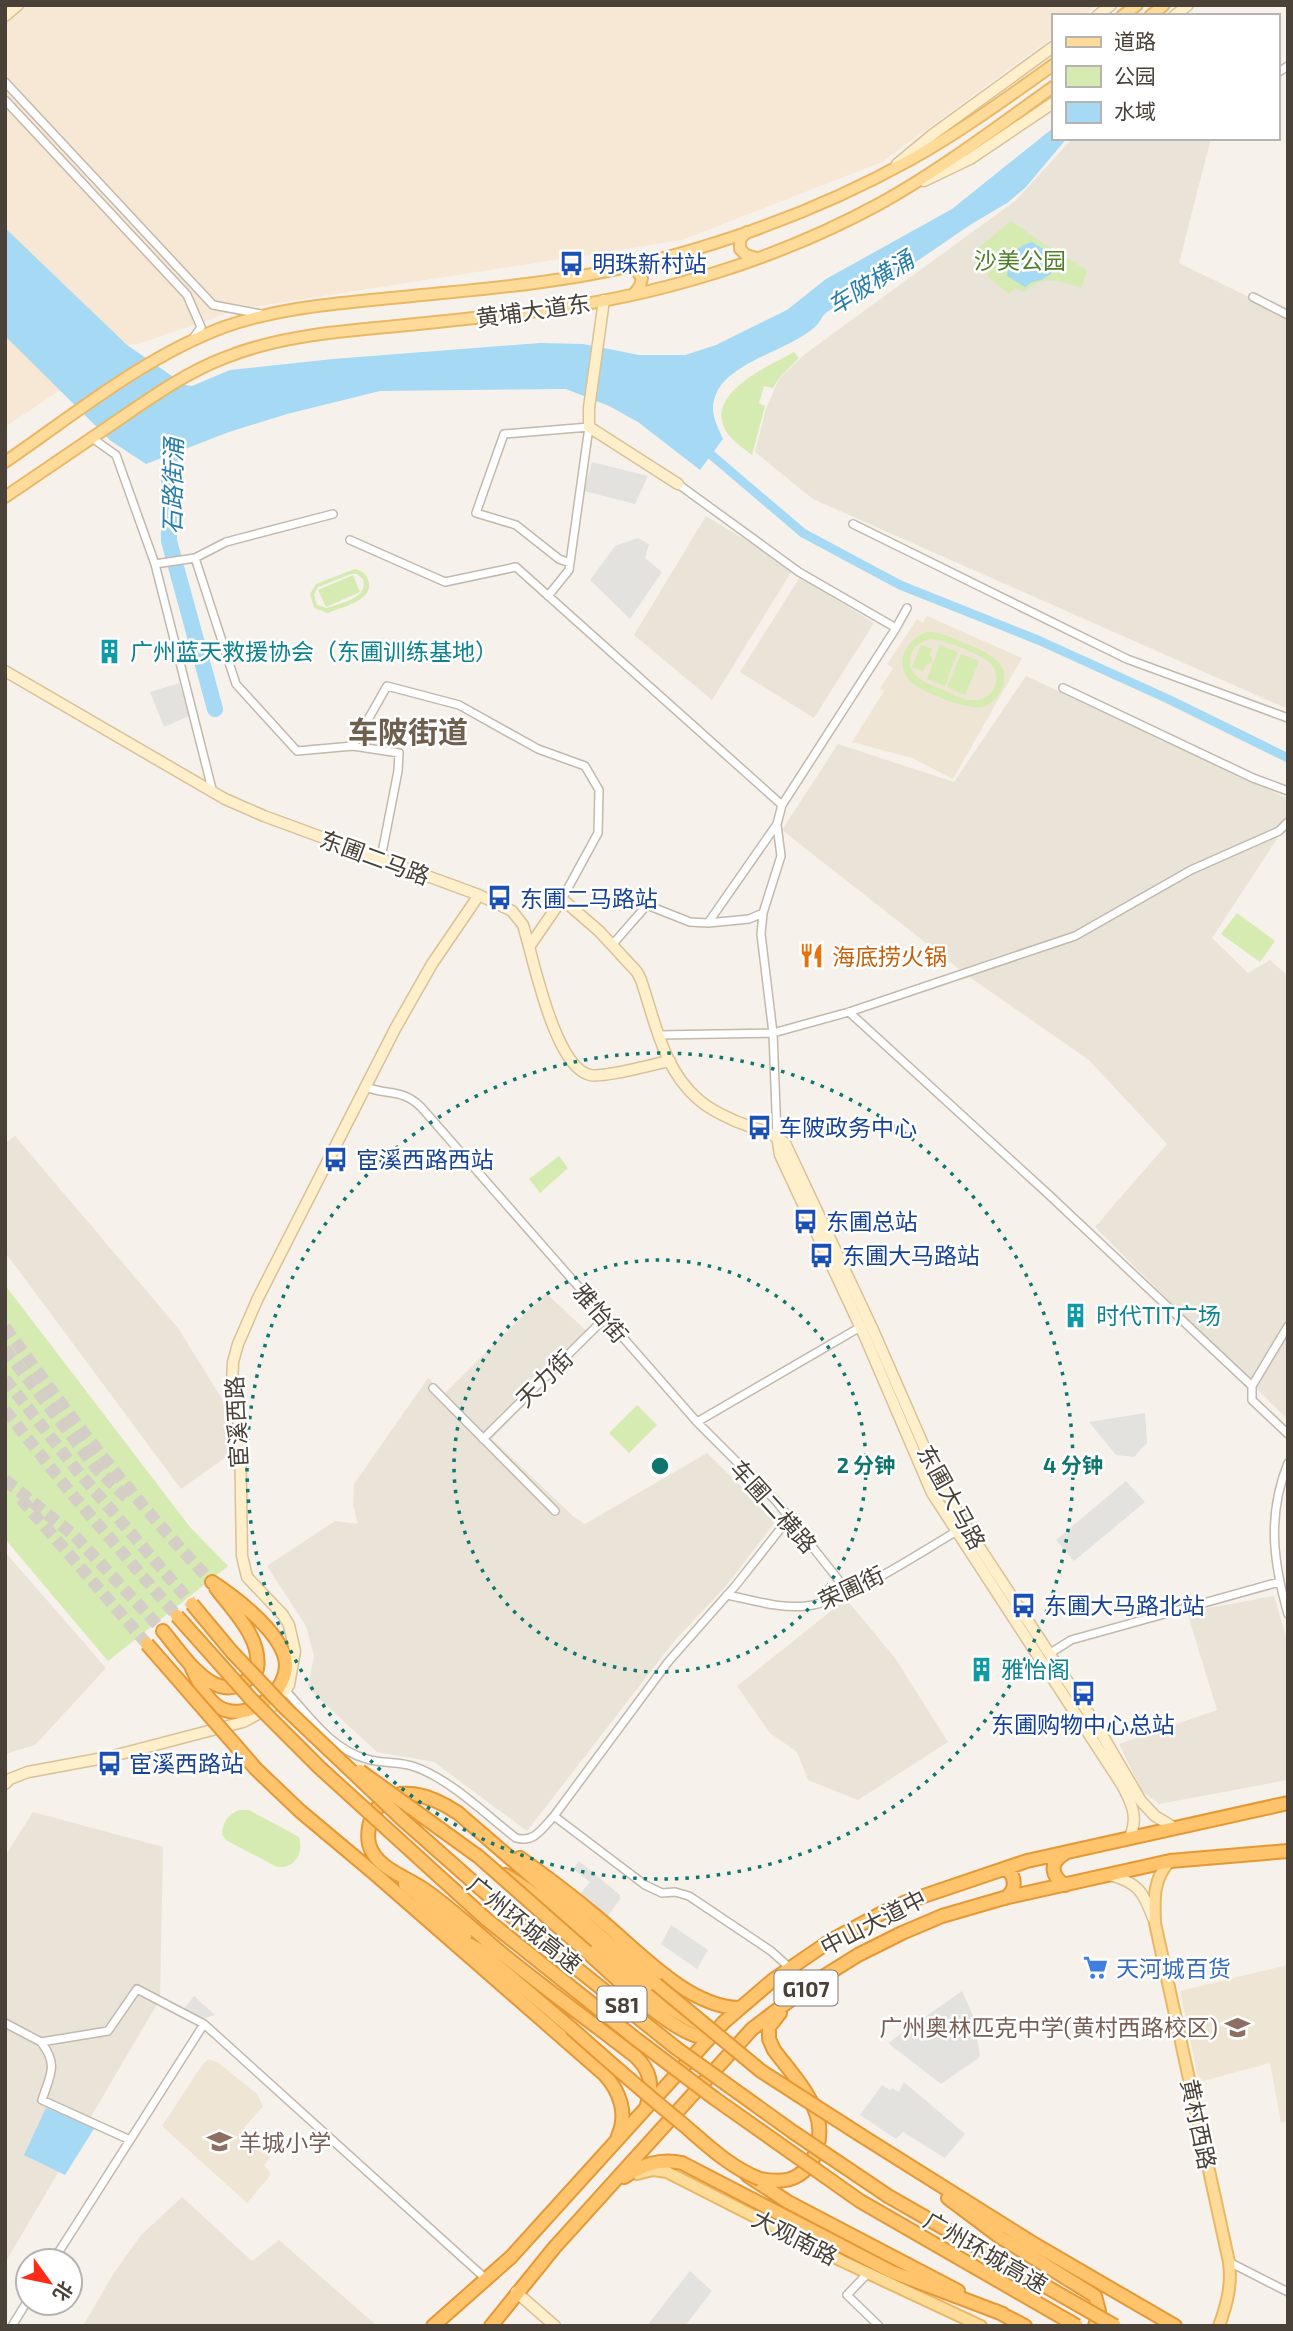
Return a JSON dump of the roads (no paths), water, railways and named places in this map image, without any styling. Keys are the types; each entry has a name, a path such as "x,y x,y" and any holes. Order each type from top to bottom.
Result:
{"highway":[{"path":"163,1631 207,1682 233,1687 244,1684 257,1669 258,1650 212,1582 232,1595 276,1639 283,1650 286,1670 276,1690 253,1709 241,1712 219,1707 208,1698 191,1666"},
{"name":"广州环城高速","path":"192,1604 232,1652 320,1743 494,1902 676,2048 888,2196 1115,2326"},
{"name":"广州环城高速","path":"177,1616 251,1699 328,1776 486,1919 636,2039 860,2201 1077,2326"},
{"path":"147,1644 256,1769 300,1811 568,2040 610,2081 617,2094 623,2119 616,2140"},
{"path":"320,1743 492,1868 590,1948 672,2024 689,2034 708,2033"},
{"path":"1025,2326 788,2202 744,2172 637,2087 387,1868 371,1850 368,1842 376,1809 389,1798 406,1792 444,1803 491,1840 653,1988 708,2033 784,2087 862,2136 1096,2281 1175,2326"},
{"name":"中山大道中","path":"433,2326 532,2234 616,2140 646,2111 708,2033 790,1968 830,1941 882,1913 951,1885 1006,1868 1288,1803"},
{"path":"491,1840 560,1887 684,1990 716,2005 739,2008"},
{"name":"中山大道中","path":"491,2326 516,2292 752,2029 792,1998 858,1955 942,1916 1004,1898 1170,1861 1288,1851"},
{"path":"1065,1885 1055,1878 1053,1869 1058,1857 1068,1852"},
{"path":"387,1868 429,1892 501,1953 635,2056 650,2076 652,2088 646,2111"},
{"path":"1004,1898 1009,1895 1014,1885 1014,1878 1006,1868"},
{"path":"418,1911 479,1950"},
{"path":"590,1948 653,1988"},
{"path":"744,2172 760,2179 783,2180 798,2176 810,2162 818,2144 819,2122 816,2112 774,2050 768,2032 772,2022 792,1998"},
{"path":"862,2136 1000,2237 1088,2290 1099,2303 1100,2311 1095,2326"},
{"path":"609,2187 642,2166 674,2161 689,2166 892,2272 1003,2314"}],"main road":[{"name":"黄埔大道东","path":"5,462 158,359 225,327 265,315 320,306 535,283 626,267 680,254 798,212 890,170 949,136 1052,66"},
{"name":"黄埔大道东","path":"5,497 179,379 223,358 258,346 296,337 538,311 604,300 678,283 757,258 863,213 905,189 1052,88"},
{"path":"747,232 740,239 740,248 746,255 757,258"},
{"path":"626,267 636,271 642,278 634,293"},
{"name":"黄村西路","path":"1170,1861 1162,1871 1155,1891 1155,1923 1229,2262 1229,2297 1219,2326"},
{"name":"大观南路","path":"609,2187 642,2172 667,2172 868,2273 981,2326"}],"street":[{"path":"5,16 19,5"},
{"path":"890,170 924,141 1052,48"},
{"path":"5,82 213,305 265,315"},
{"path":"5,100 187,295 201,327 190,342"},
{"path":"905,189 970,159 1052,104"},
{"path":"173,280 183,286 186,284 181,273"},
{"path":"1253,297 1288,315"},
{"path":"548,596 569,570 604,300"},
{"path":"570,563 559,559 516,525 476,513 504,434 589,427 678,484 799,572 896,628"},
{"path":"92,438 116,455 155,564 213,793"},
{"path":"155,564 195,558 226,542 333,514"},
{"path":"853,524 1128,659 1288,718"},
{"path":"350,540 445,582 516,567 782,805"},
{"path":"195,558 236,684 297,751 353,746 399,753 381,858"},
{"path":"708,923 776,824 782,805 907,608"},
{"name":"东圃二马路","path":"5,671 213,793 264,816 505,906 519,916 549,1018 579,1068 591,1075 598,1075 670,1060"},
{"path":"353,746 387,686 459,705 538,749 585,766 599,790 598,833 562,899 529,947"},
{"path":"1063,688 1253,778 1288,791"},
{"path":"658,1035 773,1033 849,1012 1075,936 1191,870 1279,831 1288,822"},
{"path":"562,899 612,945 641,980 658,1035 684,1084 700,1101 743,1125 777,1136 773,1033 761,934 763,913 781,856 776,824"},
{"name":"宦溪西路","path":"286,1691 295,1651 289,1625 247,1577 242,1556 240,1432 232,1386 233,1362 253,1310 423,978 479,895"},
{"path":"612,945 647,905 690,922 749,919 763,913"},
{"path":"849,1012 1252,1386"},
{"name":"雅怡街","path":"366,1087 376,1091 404,1094 421,1107 697,1422"},
{"name":"东圃大马路","path":"777,1136 780,1155 865,1324 961,1528 1146,1807 1175,1828"},
{"name":"天力街","path":"483,1438 604,1318"},
{"path":"697,1422 865,1324"},
{"path":"1288,1326 1252,1386 1252,1400 1288,1434"},
{"path":"433,1388 555,1511"},
{"name":"车圃二横路","path":"697,1422 776,1501 849,1592"},
{"path":"1288,1463 1275,1502 1274,1517 1279,1582 1288,1614"},
{"path":"5,1784 9,1779 28,1772 109,1757 243,1722 273,1706 286,1691 330,1739 351,1754 383,1763 414,1766 438,1779 516,1838 526,1841 535,1837 554,1816 668,1662 789,1518"},
{"name":"东圃大马路","path":"961,1528 1049,1654 1129,1797 1135,1822 1129,1838"},
{"name":"荣圃街","path":"727,1595 788,1607 817,1604 849,1592 961,1528"},
{"path":"1049,1654 1071,1640 1279,1582"},
{"path":"554,1816 645,1885 662,1893 675,1892 689,1896 771,1951 790,1968"},
{"path":"1109,1875 1129,1882 1143,1892 1155,1923"},
{"path":"41,2042 108,2031 137,1989 204,2024 486,2279"},
{"path":"5,2023 41,2042 50,2054 53,2065 42,2100 130,2140"},
{"path":"62,2247 204,2024"},
{"path":"1229,2262 1288,2291"},
{"path":"868,2273 847,2295 879,2326"},
{"path":"516,2292 555,2326"}],"water":[{"name":"车陂横涌","path":"1052,129 1052,140 1065,140 1026,187 1007,203 857,302 829,311 805,334 748,364 724,381 713,405 714,416 723,439 700,470 638,422 609,406 566,389 380,391 287,414 229,432 146,464 111,441 5,336 5,228 127,345 185,385 192,386 230,370 540,343 583,344 639,355 685,355 716,345 787,310 826,279 952,209"},
{"path":"1032,242 1054,256 1051,274 1025,287 1007,276 1011,259 1017,250"},
{"path":"46,2108 95,2127 65,2175 24,2155"}],"waterway":[{"name":"石路街涌","path":"172,434 169,541 215,709"},
{"path":"702,447 803,533 900,585 1038,640 1168,699 1288,758"}],"tunnel":[{"path":"5,1327 104,1458 212,1582"},
{"path":"5,1349 95,1467 128,1499"},
{"path":"5,1379 75,1468 192,1604"},
{"path":"5,1410 70,1492 177,1616"},
{"path":"5,1480 75,1536 163,1631"},
{"path":"21,1499 147,1644"}],"place":[{"name":"明珠新村站","path":"572,263"},
{"name":"广州蓝天救援协会（东圃训练基地）","path":"110,651"},
{"name":"东圃二马路站","path":"500,898"},
{"name":"海底捞火锅","path":"812,956"},
{"name":"车陂政务中心","path":"759,1127"},
{"name":"宦溪西路西站","path":"336,1159"},
{"name":"东圃总站","path":"806,1221"},
{"name":"东圃大马路站","path":"822,1255"},
{"name":"时代TIT广场","path":"1076,1315"},
{"name":"东圃大马路北站","path":"1024,1605"},
{"name":"雅怡阁","path":"981,1669"},
{"name":"东圃购物中心总站","path":"1083,1694"},
{"name":"宦溪西路站","path":"109,1763"},
{"name":"天河城百货","path":"1096,1968"},
{"name":"广州奥林匹克中学(黄村西路校区)","path":"1238,2027"},
{"name":"羊城小学","path":"219,2142"}],"district":[{"name":"车陂街道","path":"408,731"}],"park label":[{"name":"沙美公园","path":"1020,260"}]}
